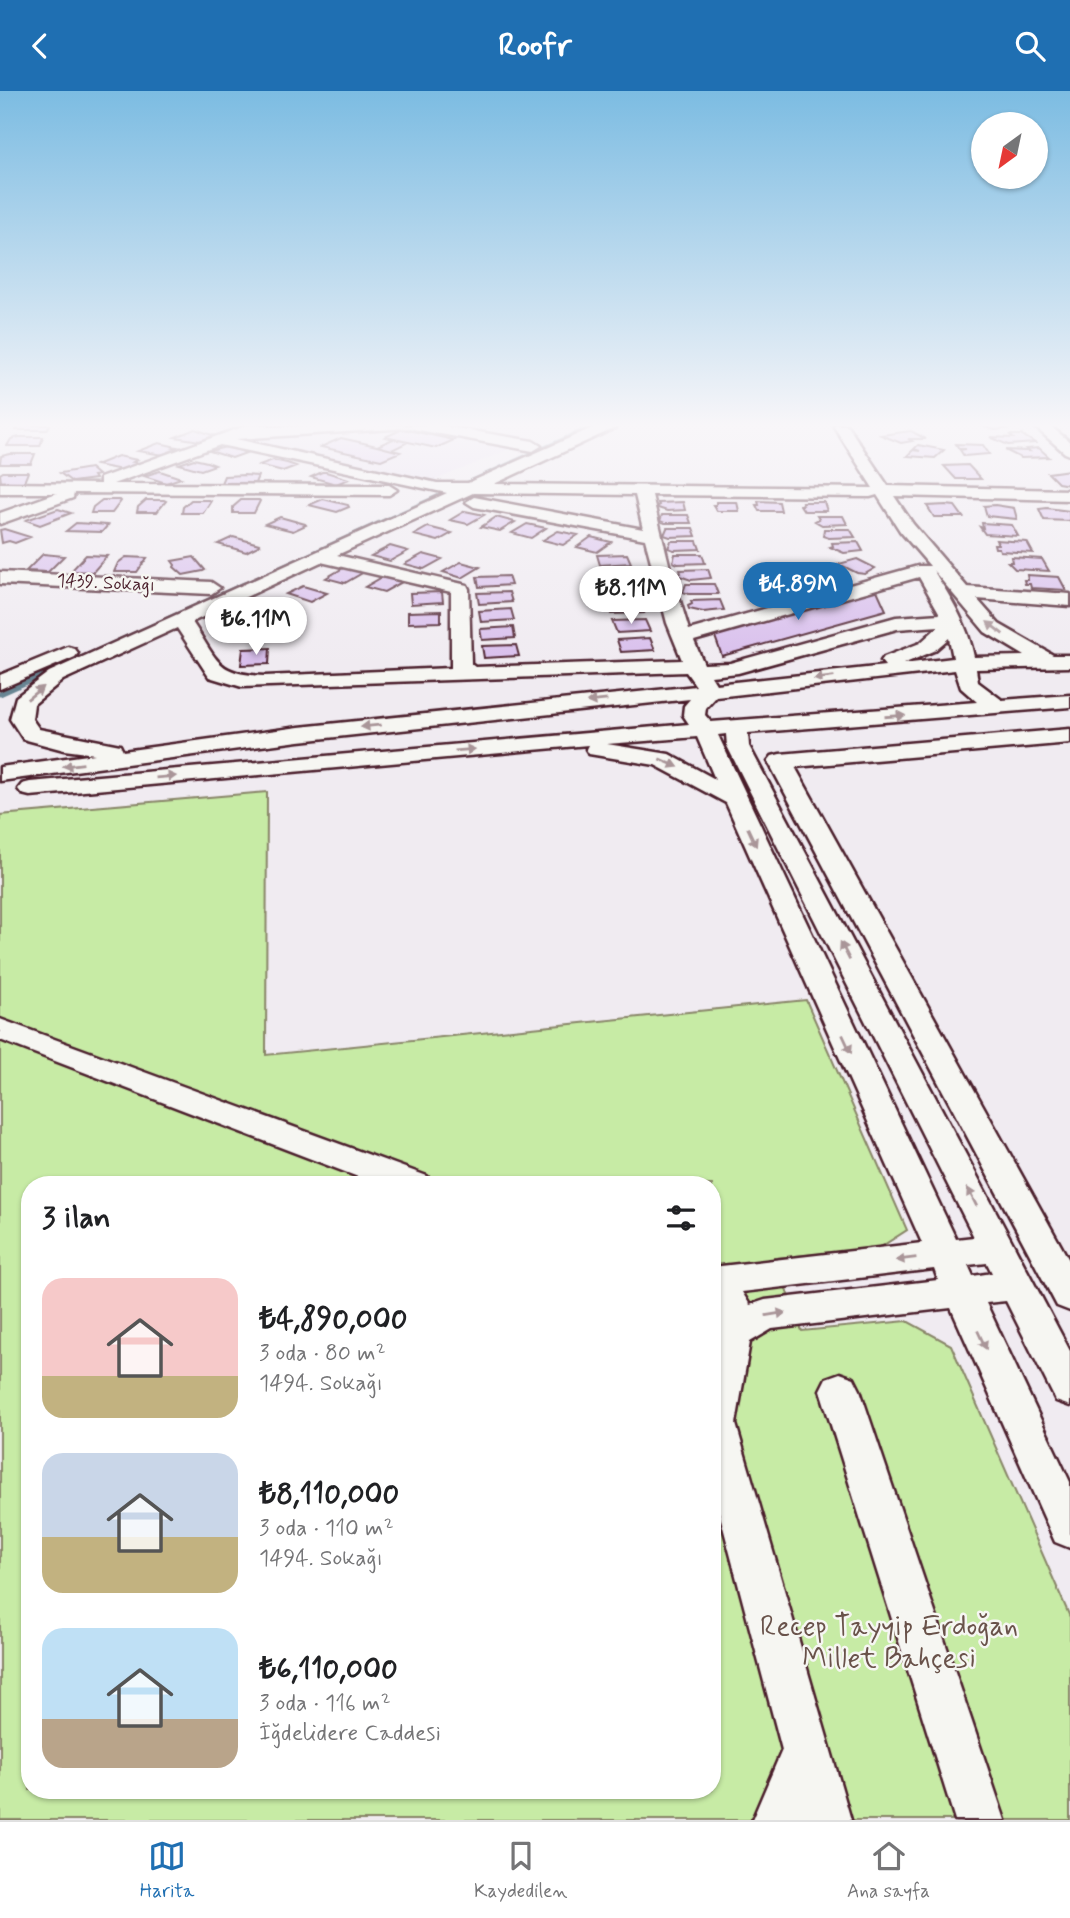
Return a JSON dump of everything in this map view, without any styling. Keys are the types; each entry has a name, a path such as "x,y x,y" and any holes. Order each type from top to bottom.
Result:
{"street":[{"path":"0,519 38,506"},
{"path":"0,683 211,588 413,506"},
{"path":"146,755 64,743 31,734 20,719 24,702 56,676 180,618 321,557 421,506"},
{"path":"517,506 625,532 652,535"},
{"path":"646,506 682,638 700,676 694,711 738,746 1070,1389"},
{"path":"885,506 946,604 961,642 968,684 999,708"},
{"path":"888,506 992,628 1048,661 1070,682"},
{"path":"321,557 460,589 461,667 471,673"},
{"path":"682,638 924,570"},
{"name":"1439. Sokağı","path":"0,578 211,588"},
{"path":"961,591 1070,600"},
{"path":"180,618 216,673 231,679 265,682 471,673 700,676 868,673 965,663 1070,661"},
{"path":"868,673 878,665 927,647 953,622"},
{"path":"0,773 299,734 548,706 731,669 896,623 953,622"},
{"path":"0,672 23,674"},
{"path":"0,792 554,741 1070,701"},
{"path":"548,706 565,722 565,727 554,741"},
{"path":"720,729 734,799 1070,1528"},
{"path":"1070,736 780,761 1070,1296"},
{"path":"554,741 661,759 734,799"},
{"path":"0,1029 391,1176"},
{"path":"721,1280 998,1248"},
{"path":"722,1335 765,1315 1017,1285"},
{"path":"721,1294 726,1296 736,1315 722,1335"},
{"path":"840,1390 980,1820"},
{"path":"721,1438 826,1820"},
{"path":"777,1820 807,1750"}],"green space":[{"name":"Recep Tayyip Erdoğan Millet Bahçesi","path":"267,792 266,1055 806,1000 907,1230 879,1248 774,1258 802,1331 907,1321 951,1345 1070,1617 1070,1820 0,1820 0,815"}],"building":[{"path":"117,506 112,513 91,513 93,507"},
{"path":"162,506 157,512 137,512 138,507"},
{"path":"208,506 203,513 182,513 183,507"},
{"path":"258,506 254,513 233,513 233,507"},
{"path":"312,506 349,507 337,512"},
{"path":"684,506 685,510 667,511 655,507"},
{"path":"713,506 738,506 739,511 717,511"},
{"path":"756,506 780,506 781,511 759,511"},
{"path":"800,506 825,506 827,511 804,511"},
{"path":"927,506 955,506 963,517 934,517"},
{"path":"984,506 1014,508 1017,519 987,516"},
{"path":"58,509 71,513 40,525 26,520"},
{"path":"1039,509 1069,511 1070,521 1044,520"},
{"path":"465,511 484,515 468,524 450,520"},
{"path":"662,515 688,515 691,523 665,523 660,521"},
{"path":"817,516 843,516 847,524 822,525 815,521 819,519"},
{"path":"280,517 306,525 293,531 265,524"},
{"path":"496,517 515,522 500,531 481,527"},
{"path":"76,523 108,525 102,532 66,531"},
{"path":"982,523 1012,525 1018,536 985,534 980,527 983,528"},
{"path":"527,524 546,528 531,538 512,533"},
{"path":"428,527 452,533 438,541 414,535"},
{"path":"667,528 693,528 696,536 670,537 664,535"},
{"path":"824,529 850,529 855,537 829,538 823,536"},
{"path":"0,530 30,537 15,543 2,543"},
{"path":"558,531 578,535 563,545 543,540"},
{"path":"233,537 260,545 246,552 218,544"},
{"path":"591,537 611,542 597,552 577,547"},
{"path":"996,540 1027,542 1033,553 1000,551 995,548 994,544 998,544"},
{"path":"671,541 697,541 700,549 674,550 668,548"},
{"path":"858,542 863,551 844,553 830,547 833,546 832,543"},
{"path":"390,546 408,551 390,561 371,556"},
{"path":"43,554 64,556 48,572 26,571"},
{"path":"423,554 442,559 424,569 405,564"},
{"path":"627,554 631,563 600,565 597,555"},
{"path":"675,554 702,554 705,563 678,564 673,562"},
{"path":"86,555 107,556 93,572 71,571"},
{"path":"126,557 147,558 137,572 114,572 118,563"},
{"path":"194,557 205,570 183,575 174,567 172,561"},
{"path":"1011,557 1042,559 1049,571 1015,569 1008,562 1012,562"},
{"path":"857,559 875,568 865,574 839,564"},
{"path":"461,562 480,567 462,578 443,572"},
{"path":"345,567 364,572 345,583 326,578"},
{"path":"824,568 843,577 832,583 824,582 806,572"},
{"path":"708,569 711,578 691,580 677,575 681,573 680,570"},
{"path":"631,570 635,579 604,581 600,571"},
{"path":"1027,575 1059,577 1066,590 1031,588 1030,584 1025,584"},
{"path":"384,576 404,581 384,592 365,587"},
{"path":"508,576 511,585 479,587 477,577"},
{"path":"791,576 809,586 798,592 790,591 772,581"},
{"path":"686,584 714,584 718,594 689,594 683,592"},
{"path":"303,586 327,593 310,602 286,594"},
{"path":"636,586 640,596 608,597 604,587"},
{"path":"876,588 886,610 722,656 713,631"},
{"path":"778,591 791,599 772,603 760,596"},
{"path":"442,592 443,602 411,604 410,593"},
{"path":"509,592 512,602 479,604 477,593"},
{"path":"720,600 724,610 703,612 689,609 688,606 692,604 691,601"},
{"path":"268,602 292,610 275,619 250,611"},
{"path":"640,602 644,613 611,614 608,604"},
{"path":"511,609 514,620 481,622 479,611"},
{"path":"441,611 441,622 408,623 408,612"},
{"path":"233,620 258,628 239,637 215,629"},
{"path":"645,620 650,631 617,633 612,621"},
{"path":"513,627 515,638 482,640 480,629"},
{"path":"650,638 655,650 621,652 617,640"},
{"path":"516,645 519,656 484,658 482,646"},
{"path":"270,648 269,664 241,665 243,649"}],"waterway":[{"path":"240,586 417,506"},
{"path":"70,663 244,584"},
{"path":"0,694 56,669"}]}
